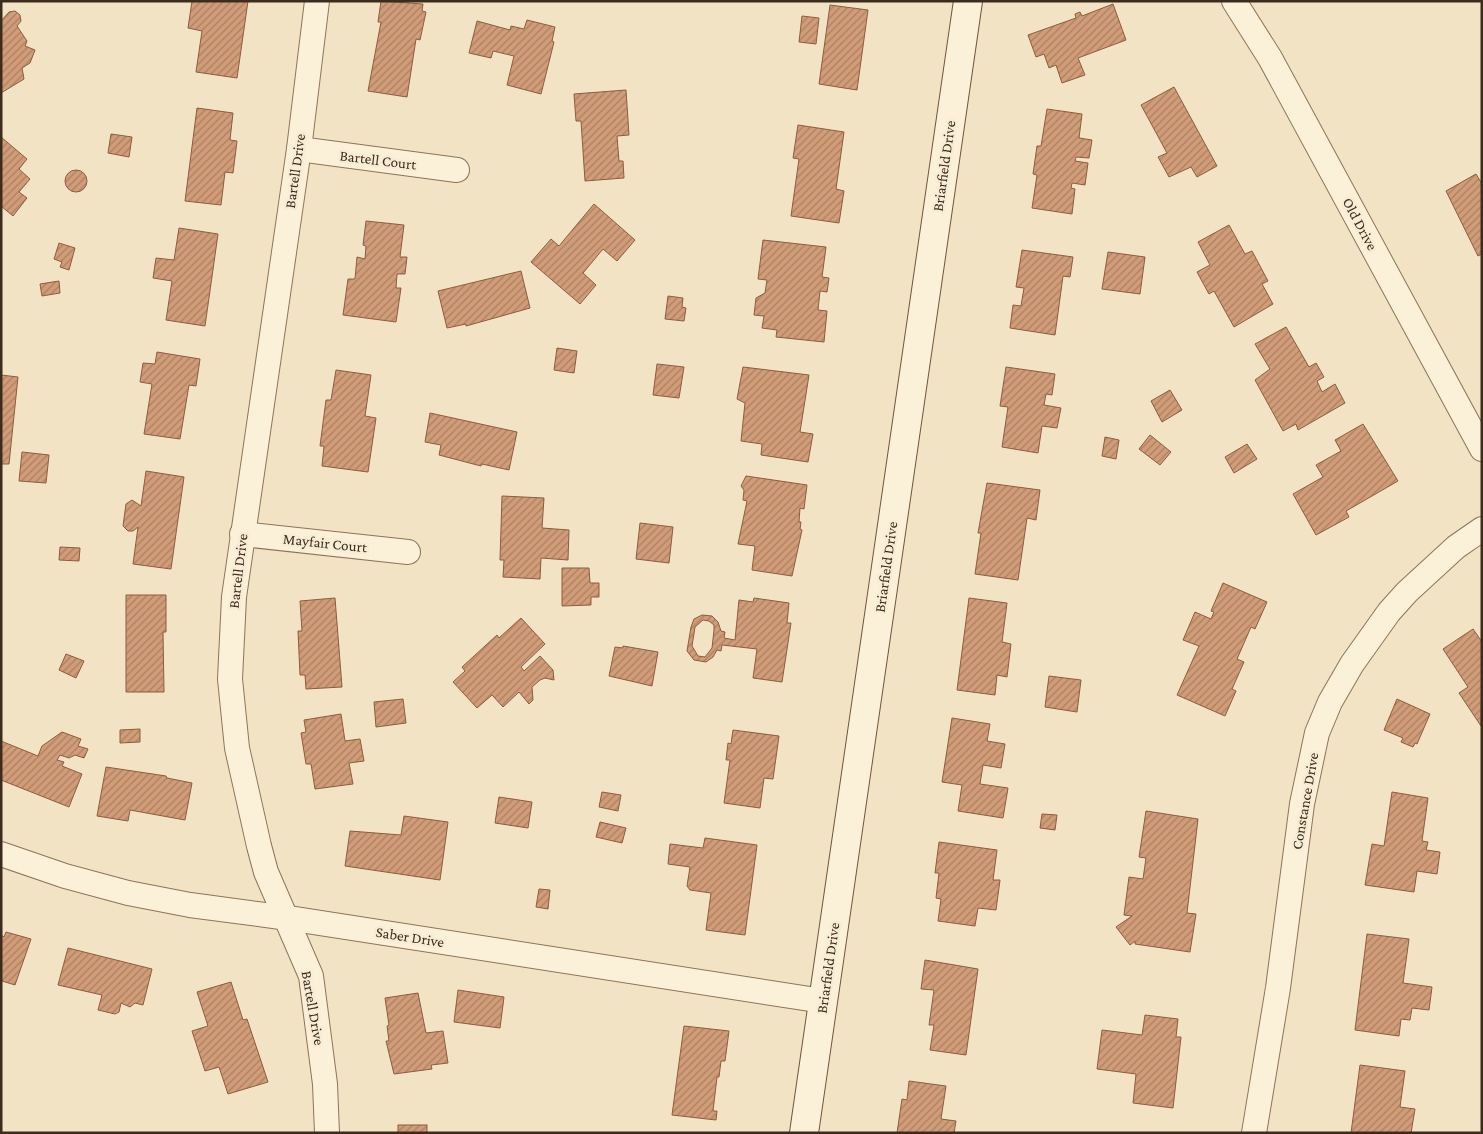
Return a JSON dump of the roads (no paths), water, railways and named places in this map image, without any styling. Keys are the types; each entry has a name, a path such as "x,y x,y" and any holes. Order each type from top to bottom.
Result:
{"street":[{"name":"Bartell Drive","path":"317,1 299,149 242,534 230,641 230,680 238,748 264,863 311,976 325,1084 327,1133"},
{"name":"Briarfield Drive","path":"804,1133 968,1"},
{"name":"Old Drive","path":"1234,1 1270,58 1482,449"},
{"name":"Bartell Court","path":"299,149 458,170"},
{"name":"Constance Drive","path":"1254,1133 1278,988 1302,804 1317,734 1330,702 1352,664 1389,612 1407,592 1456,547 1482,529"},
{"name":"Mayfair Court","path":"242,534 408,552"},
{"name":"Saber Drive","path":"1,854 65,876 128,893 190,905 288,918 823,1002"}]}
